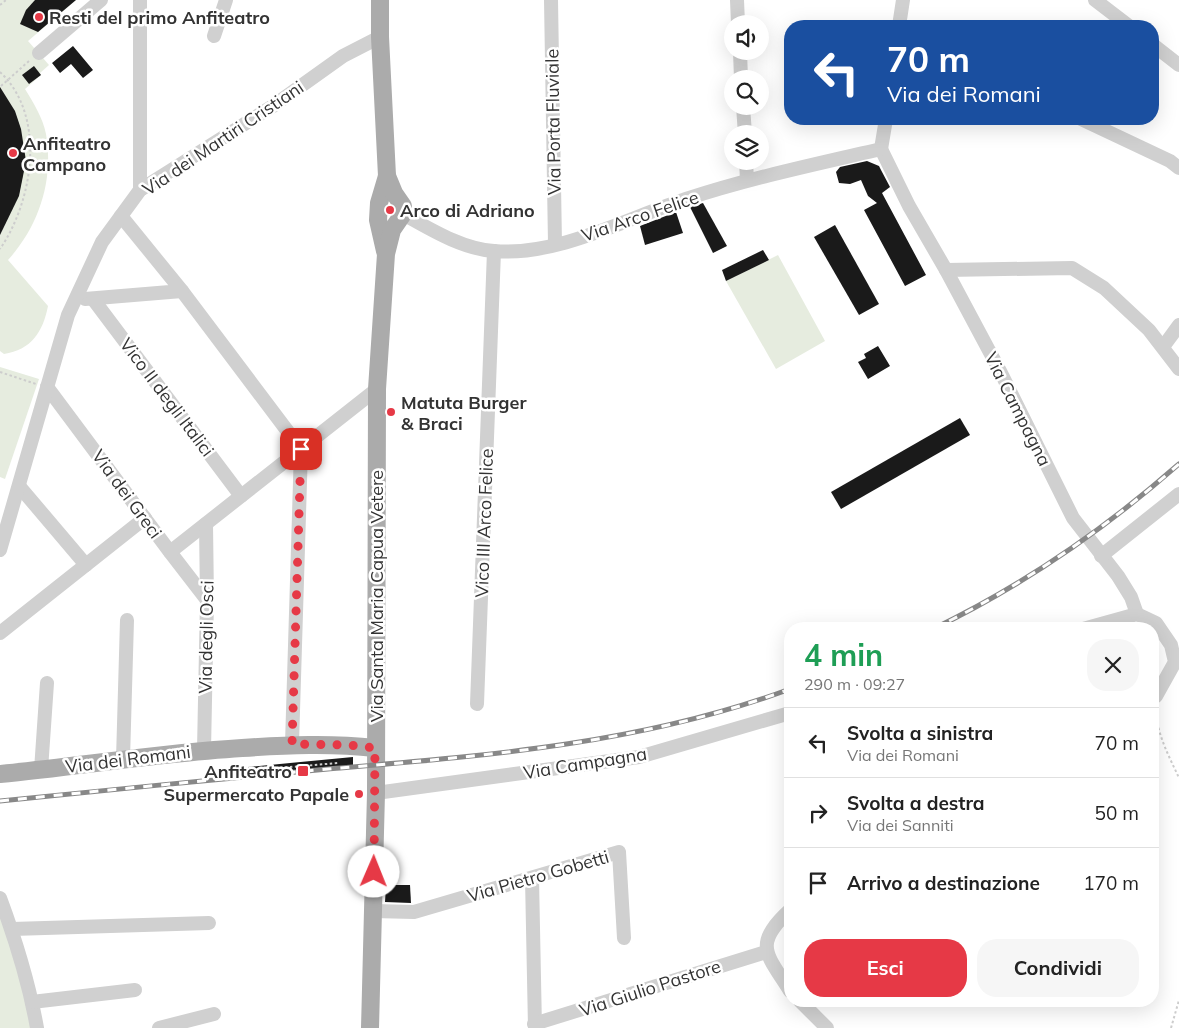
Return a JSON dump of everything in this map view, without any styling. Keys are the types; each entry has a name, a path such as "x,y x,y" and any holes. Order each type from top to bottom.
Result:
{"main road":[{"path":"380,0 387,176 379,203 378,220 386,254"},
{"path":"386,254 392,230 403,214 403,206 394,193 387,176"},
{"name":"Via Santa Maria Capua Vetere","path":"370,1028 376,793 377,389 386,254"},
{"name":"Via dei Romani","path":"0,774 204,750 292,744 349,745 375,748"}],"street":[{"path":"37,55 101,0"},
{"path":"140,0 140,190"},
{"path":"214,36 226,0"},
{"name":"Via Porta Fluviale","path":"551,0 555,244"},
{"path":"737,0 738,15"},
{"path":"900,20 903,0"},
{"path":"1095,0 1121,20"},
{"name":"Via dei Martiri Cristiani","path":"0,550 68,315 102,242 140,190 273,106 343,56 380,37"},
{"path":"1159,49 1179,65"},
{"path":"881,149 885,125"},
{"path":"1094,125 1170,161 1179,168"},
{"name":"Via Arco Felice","path":"403,214 467,245 494,251 540,249 618,225 685,199 747,180 881,149"},
{"name":"Via Campagna","path":"881,149 909,206 946,270 1001,374 1073,518 1118,576 1131,597 1137,614"},
{"path":"746,170 747,180"},
{"path":"121,216 182,291 301,449 292,744"},
{"name":"Vico III Arco Felice","path":"477,704 494,251"},
{"path":"946,270 1072,268 1104,288 1149,330 1179,369"},
{"path":"75,300 182,291"},
{"name":"Vico II degli Italici","path":"93,298 241,496"},
{"path":"1163,347 1179,325"},
{"name":"Via dei Greci","path":"47,387 208,600"},
{"path":"170,552 377,389"},
{"path":"19,486 86,565"},
{"path":"1101,556 1179,494"},
{"path":"0,633 145,518"},
{"name":"Via degli Osci","path":"204,750 208,600 206,524"},
{"path":"1108,622 1137,614 1154,622"},
{"path":"123,759 127,620"},
{"path":"1159,627 1171,645 1175,662 1159,688"},
{"path":"41,770 47,683"},
{"name":"Via Campagna","path":"376,793 639,757 784,715"},
{"name":"Via Pietro Gobetti","path":"373,911 414,912 619,852 624,938"},
{"path":"532,878 534,1026"},
{"path":"0,900 12,929 32,1002 36,1028"},
{"path":"784,916 777,922 765,943 766,952 784,981"},
{"path":"12,929 210,923"},
{"name":"Via Giulio Pastore","path":"534,1026 766,952"},
{"path":"32,1002 135,990"},
{"path":"806,1007 827,1028"},
{"path":"159,1028 214,1014"}],"path":[{"path":"0,5 6,0"},
{"path":"2,86 37,55"},
{"path":"0,72 9,80 28,124 31,161 23,200 0,249"},
{"path":"0,372 47,387"},
{"path":"1159,732 1179,778"},
{"path":"255,770 338,763"},
{"path":"1171,1028 1179,1000"}],"shaded area":[{"path":"0,0 76,0 28,41 49,65 25,89 45,128 48,168 42,202 36,217 19,247 8,260 48,306 43,324 34,338 22,348 4,354 0,351"},
{"path":"778,255 825,341 776,369 726,281"},
{"path":"0,367 39,379 5,479 0,477"},
{"path":"0,913 5,921 33,1028 0,1028"}],"building":[{"name":"Resti del primo Anfiteatro","path":"35,0 76,0 38,32 20,24 26,10"},
{"path":"73,46 93,70 83,78 71,64 60,73 52,63"},
{"path":"34,66 41,75 29,84 22,75"},
{"name":"Anfiteatro Campano","path":"0,87 15,111 21,129 26,161 19,196 0,235"},
{"path":"867,161 879,166 890,187 882,193 926,275 905,286 864,210 877,203 868,196 861,180 850,184 839,183 836,172 840,167"},
{"path":"703,203 727,246 713,253 690,207"},
{"path":"676,212 683,233 645,245 640,226"},
{"path":"835,225 879,304 859,315 814,237"},
{"path":"763,250 769,260 726,281 722,270"},
{"path":"878,346 890,366 868,379 858,362 866,358 864,354"},
{"path":"960,418 970,435 841,509 831,492"},
{"path":"353,757 353,767 250,776 248,767"},
{"path":"386,885 410,885 411,903 385,902"}],"railway":[{"path":"947,622 999,594 1062,555 1122,511 1179,464"},
{"path":"0,801 445,759 562,745 677,723 734,708 784,691"}],"place":[{"name":"Resti del primo Anfiteatro","path":"39,17"},
{"name":"Anfiteatro Campano","path":"13,153"},
{"name":"Arco di Adriano","path":"390,210"},
{"name":"Matuta Burger & Braci","path":"391,412"},
{"name":"Anfiteatro","path":"303,771"},
{"name":"Supermercato Papale","path":"359,794"}],"route":[{"path":"301,449 292,744 349,745 375,748 374,872"}]}
